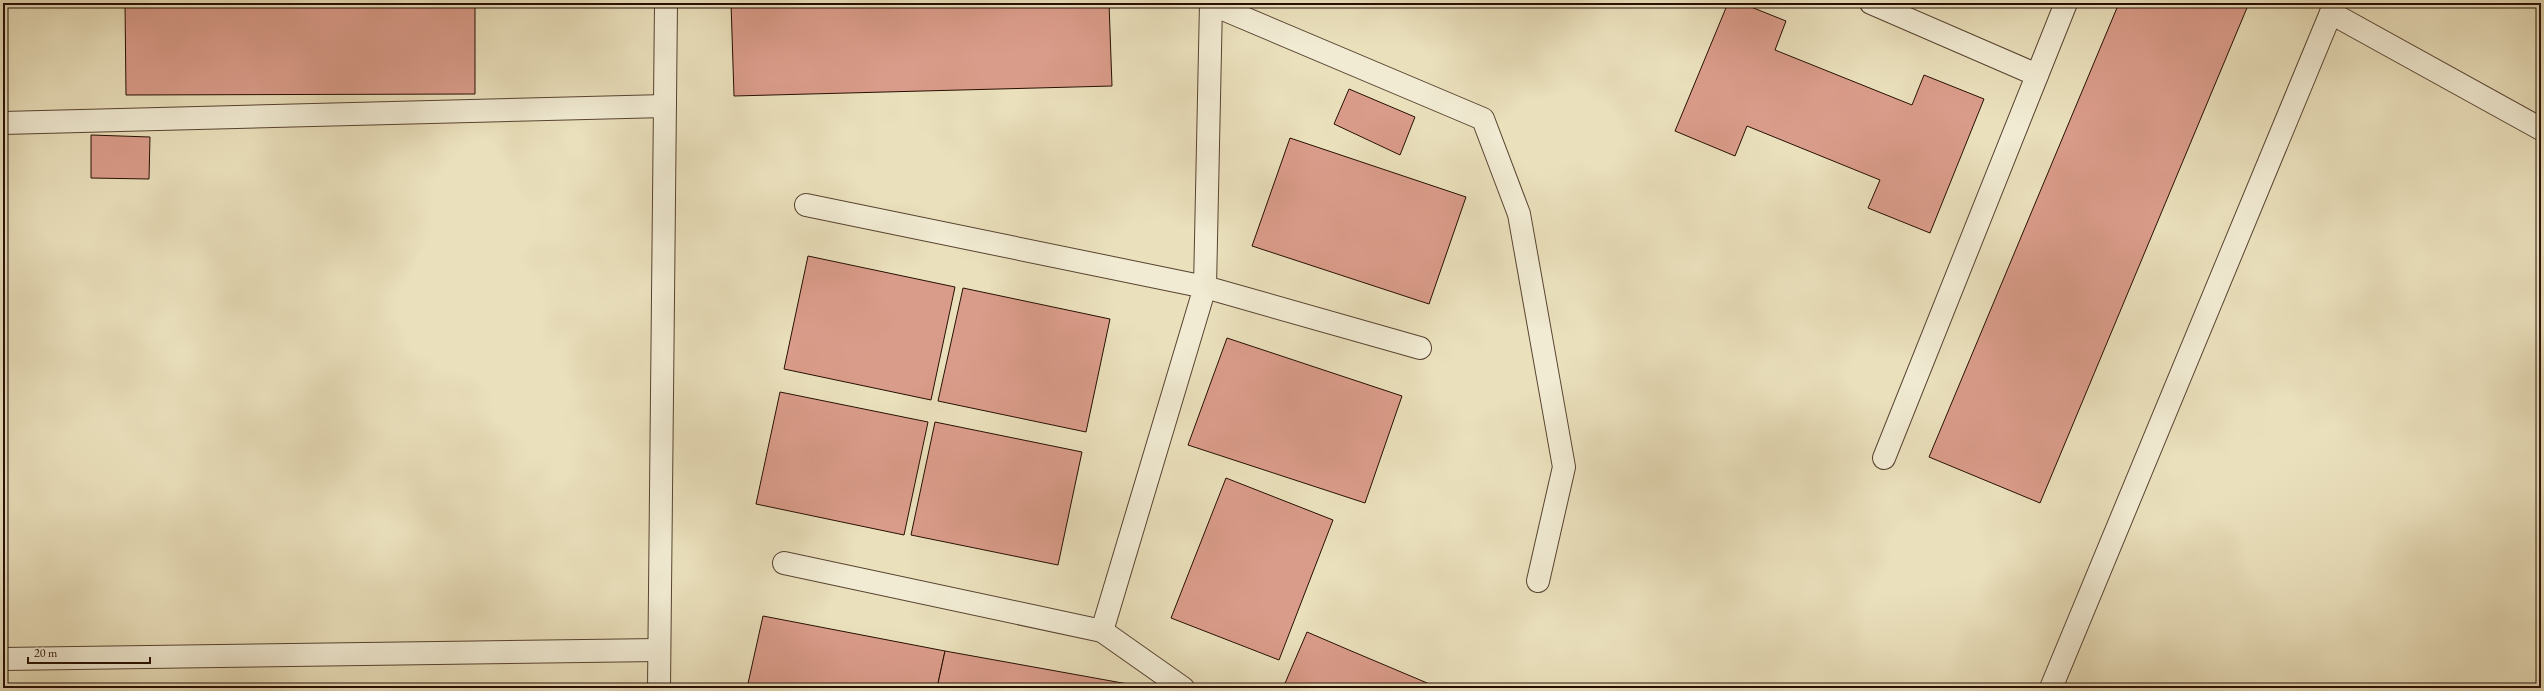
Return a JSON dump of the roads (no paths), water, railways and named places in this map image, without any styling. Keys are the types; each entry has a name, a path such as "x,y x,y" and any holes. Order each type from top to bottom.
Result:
{"lane":[{"path":"659,688 666,3"},
{"path":"1871,3 2037,75"},
{"path":"1884,458 2066,3"},
{"path":"1102,631 1205,288 1211,4 1483,119 1519,214 1564,467 1538,581"},
{"path":"2051,688 2333,8 2541,129"},
{"path":"3,123 665,106"},
{"path":"806,205 1205,288 1420,348"},
{"path":"784,564 1102,631 1183,688"},
{"path":"3,659 659,650"}]}
